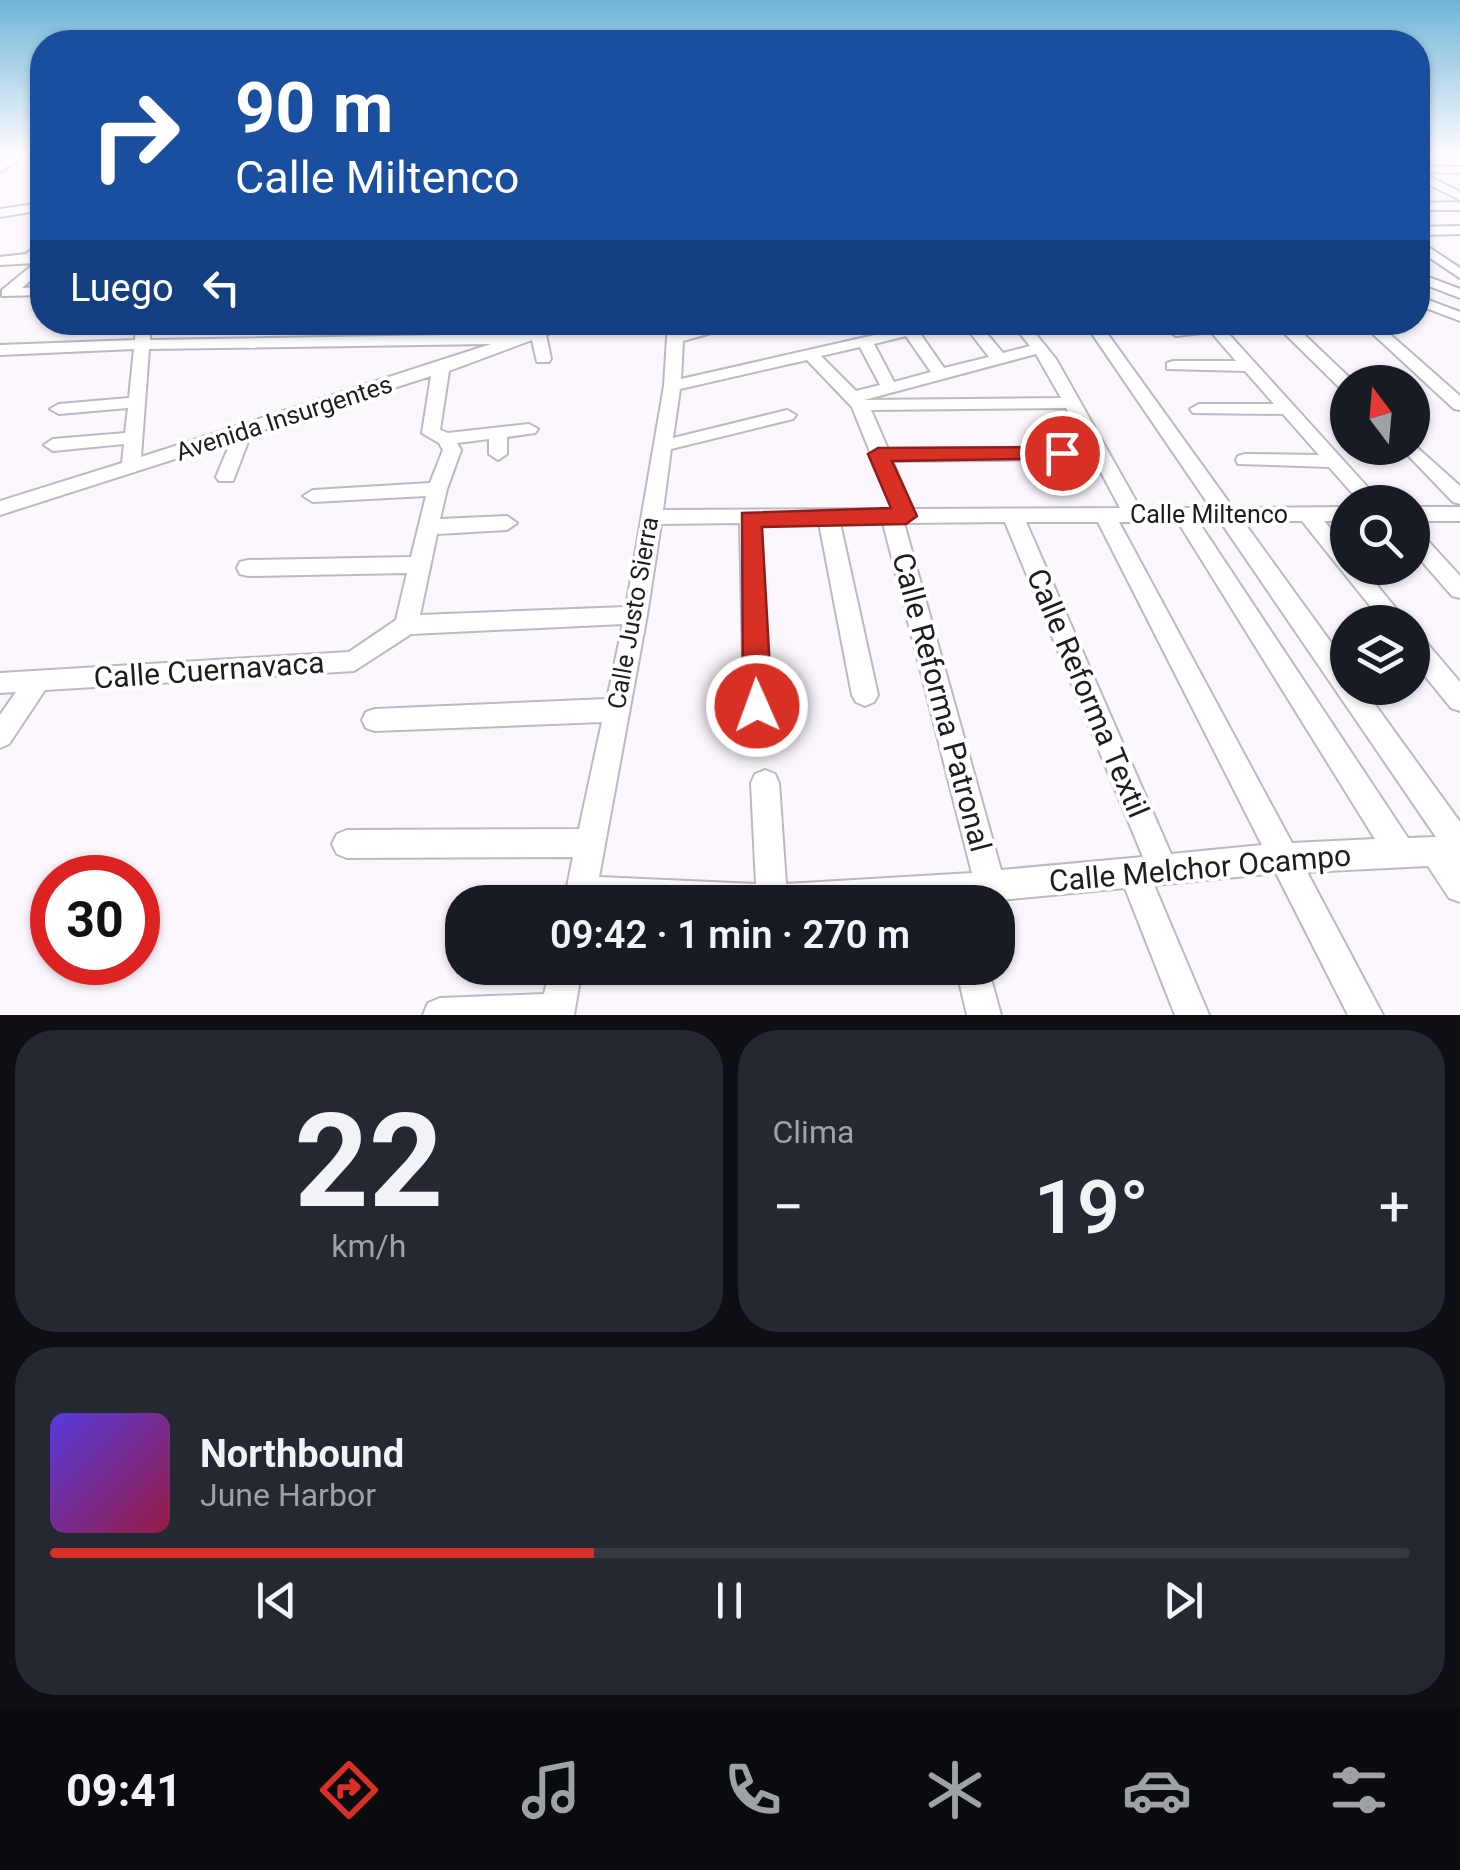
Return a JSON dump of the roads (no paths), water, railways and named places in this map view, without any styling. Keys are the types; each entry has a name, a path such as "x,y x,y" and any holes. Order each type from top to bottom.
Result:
{"street":[{"path":"1430,207 1460,206"},
{"path":"0,212 30,208"},
{"path":"1430,231 1460,230"},
{"path":"1430,252 1460,274"},
{"path":"1430,257 1460,257"},
{"path":"0,260 30,258"},
{"path":"4,294 30,273"},
{"path":"1430,282 1460,294"},
{"path":"4,294 30,293"},
{"path":"1430,305 1460,317"},
{"path":"1430,308 1460,330"},
{"path":"130,466 145,335"},
{"path":"0,350 347,335"},
{"name":"Avenida Insurgentes","path":"2,509 441,368 522,335"},
{"path":"531,335 543,359"},
{"name":"Calle Justo Sierra","path":"582,885 636,614 672,386 676,335"},
{"path":"672,386 884,335"},
{"path":"913,335 940,374"},
{"path":"979,335 998,359"},
{"path":"1030,335 1041,348 1134,514"},
{"path":"1100,335 1452,849 1460,887"},
{"path":"1221,335 1330,458"},
{"path":"1295,335 1330,369"},
{"path":"1382,335 1460,405"},
{"path":"864,342 888,387"},
{"path":"856,402 888,387 1041,348"},
{"path":"811,355 856,402 1072,402"},
{"path":"1173,366 1247,366"},
{"path":"441,368 431,433 446,439 529,429"},
{"path":"58,410 139,402"},
{"name":"Calle Reforma Patronal","path":"856,402 899,516 991,885"},
{"path":"1200,409 1287,409"},
{"path":"662,446 788,416"},
{"path":"226,477 244,430"},
{"path":"498,433 498,454"},
{"path":"53,445 134,438"},
{"path":"446,439 452,450 437,489 406,625 636,614"},
{"path":"878,454 1099,453"},
{"path":"1244,460 1330,461"},
{"path":"1337,465 1355,485"},
{"path":"1427,465 1460,497"},
{"path":"313,496 437,489"},
{"path":"1182,514 1400,852"},
{"path":"1306,514 1330,543"},
{"name":"Calle Miltenco","path":"651,517 1330,514"},
{"path":"1430,514 1460,514"},
{"path":"1105,515 1366,1015"},
{"path":"828,516 865,695"},
{"name":"Calle Reforma Textil","path":"1013,516 1148,871"},
{"path":"750,519 757,706"},
{"path":"429,527 507,524"},
{"path":"1430,556 1460,590"},
{"path":"248,568 420,566"},
{"path":"1365,585 1382,605"},
{"name":"Calle Cuernavaca","path":"0,683 354,661 406,625"},
{"path":"1430,664 1460,700"},
{"path":"0,736 38,680"},
{"path":"375,720 616,710"},
{"path":"766,783 771,885"},
{"path":"347,844 589,843"},
{"name":"Calle Melchor Ocampo","path":"1001,885 1284,858 1452,849"},
{"path":"1148,871 1192,1015"},
{"path":"440,1015 557,1013 563,985"},
{"path":"976,985 984,1015"}]}
